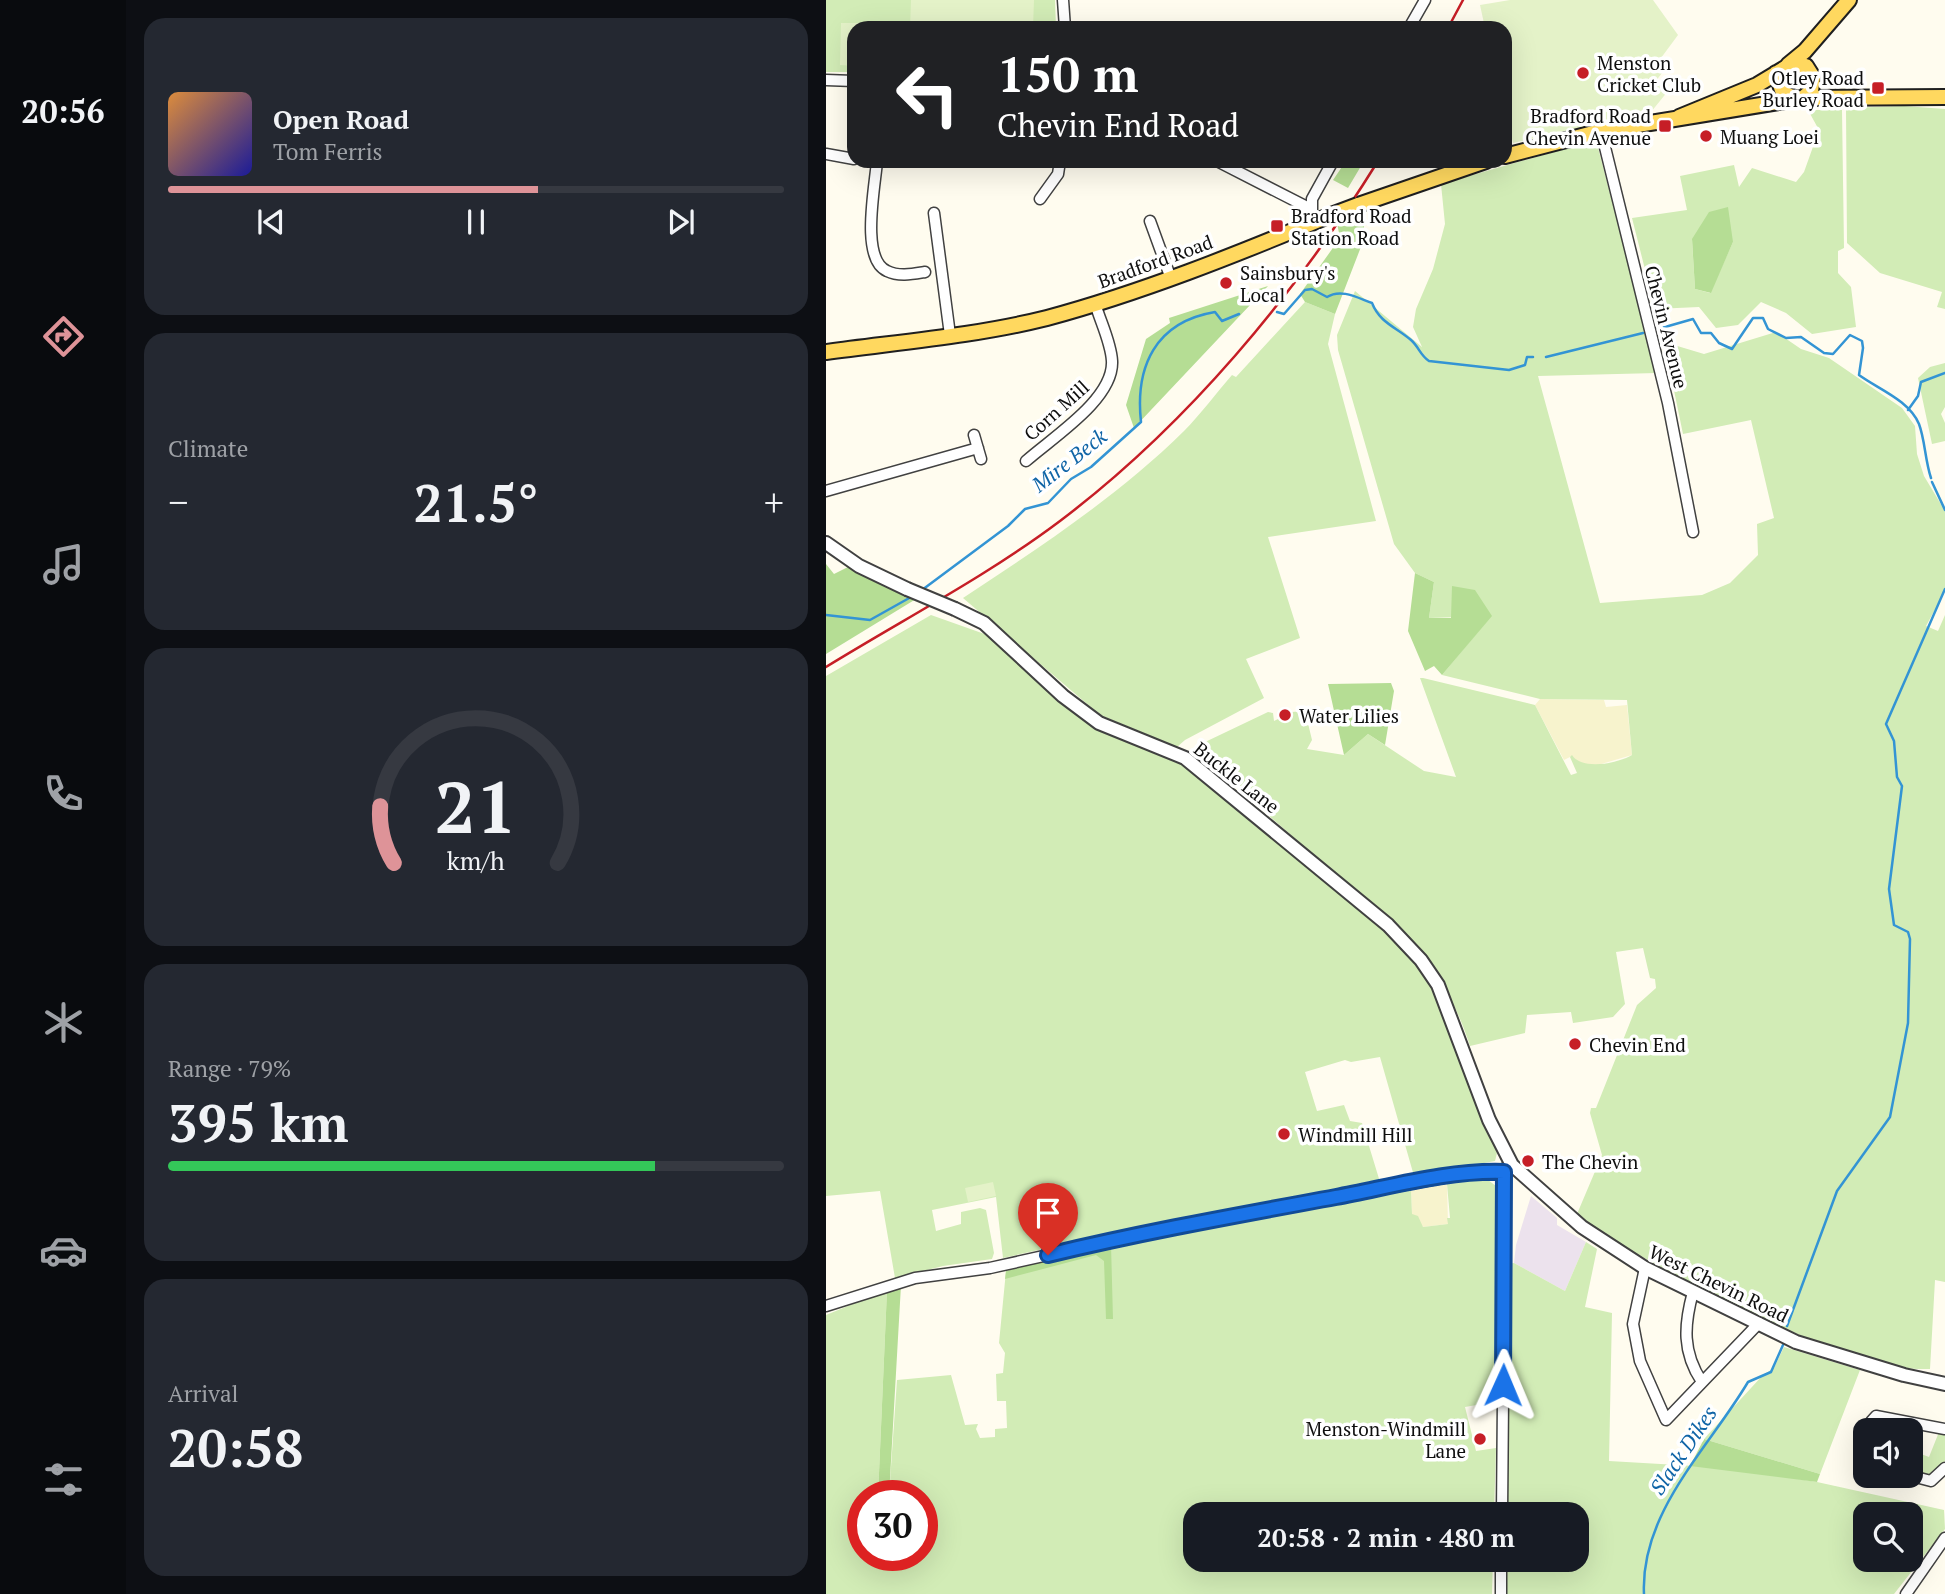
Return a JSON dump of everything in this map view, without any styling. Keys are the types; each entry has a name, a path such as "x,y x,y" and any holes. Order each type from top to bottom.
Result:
{"main road":[{"path":"1781,70 1817,38 1849,0"},
{"path":"1781,70 1783,93 1801,98 1811,92 1811,55 1817,38"},
{"path":"1679,117 1799,64 1826,92 1856,97"},
{"path":"1512,154 1601,131 1801,98 1901,95 1945,97"},
{"name":"Bradford Road","path":"826,352 1020,324 1094,303 1170,276 1317,216 1465,168"}],"street":[{"path":"1063,0 1064,21"},
{"path":"1413,21 1425,0"},
{"path":"826,80 847,81"},
{"name":"Chevin Avenue","path":"1601,131 1668,403 1693,532"},
{"path":"826,154 847,158"},
{"path":"876,168 871,240 873,257 885,271 902,275 925,273"},
{"path":"1040,199 1058,174 1059,168"},
{"path":"1230,168 1317,216"},
{"path":"1317,216 1312,199 1329,168"},
{"path":"934,213 950,335"},
{"path":"1150,221 1170,276"},
{"name":"Corn Mill","path":"1026,461 1102,395 1112,375 1112,358 1094,303"},
{"path":"974,435 981,459"},
{"path":"826,491 978,448"},
{"name":"Buckle Lane","path":"826,543 859,566 984,623 1063,696 1099,723 1185,758 1388,925 1421,960 1438,985 1489,1119 1508,1157"},
{"path":"1502,1502 1504,1172 1508,1157"},
{"name":"West Chevin Road","path":"1508,1157 1530,1183 1582,1227 1645,1268 1807,1346 1904,1376 1945,1384"},
{"path":"826,1306 915,1278 990,1268 1183,1225 1481,1171 1504,1172"},
{"path":"1645,1268 1633,1324 1640,1361 1666,1420 1759,1323"},
{"path":"1693,1292 1687,1313 1687,1346 1690,1364 1702,1382"},
{"path":"1923,1425 1945,1429"},
{"path":"1923,1479 1931,1481 1945,1468"},
{"path":"1906,1594 1945,1538"},
{"path":"1501,1594 1502,1572"}],"shaded area":[{"path":"1540,699 1604,700 1606,707 1627,705 1632,755 1591,767 1576,762 1572,756 1564,760 1535,705"},
{"path":"1447,1184 1448,1224 1423,1227 1412,1215 1411,1190"},
{"path":"1531,1196 1557,1218 1557,1225 1586,1242 1565,1291 1514,1263 1516,1245"}],"green space":[{"path":"826,0 1055,0 1056,21 847,21 847,72 826,72"},
{"path":"911,0 1034,0 1033,21 910,21"},
{"name":"Menston Cricket Club","path":"1510,0 1653,0 1678,35 1661,58 1669,64 1655,82 1668,91 1651,112 1513,143 1512,21 1483,21 1480,5"},
{"path":"841,23 847,23 847,66 840,65"},
{"path":"1904,106 1945,109 1945,309 1937,307 1942,292 1880,273 1847,243 1846,108"},
{"path":"1808,110 1842,110 1844,248 1838,251 1838,273 1851,287 1856,327 1812,334 1786,313 1761,302 1738,325 1716,328 1699,307 1655,309 1632,218 1687,210 1680,176 1734,165 1739,187 1752,168 1796,182 1804,172 1819,130","holes":["1692,240 1733,242 1710,293 1695,289"]},
{"path":"1596,140 1657,373 1538,376 1600,603 1702,595 1730,583 1758,555 1757,524 1774,518 1751,420 1683,434 1664,342 1704,354 1776,332 1801,349 1829,358 1902,408 1915,426 1917,454 1924,476 1945,511 1945,591 1926,626 1938,631 1945,615 1945,1282 1935,1280 1930,1369 1907,1368 1861,1359 1817,1342 1666,1270 1582,1221 1577,1214 1602,1155 1590,1113 1591,1108 1596,1108 1637,1005 1656,988 1655,979 1650,978 1643,948 1616,952 1625,1004 1613,1017 1573,1023 1571,1012 1527,1015 1525,1033 1470,1046 1456,1010 1439,978 1393,920 1389,920 1199,755 1203,743 1268,712 1273,713 1274,721 1278,719 1278,713 1305,711 1312,740 1307,749 1344,755 1368,734 1424,771 1456,777 1420,678 1423,678 1535,705 1571,775 1577,773 1570,757 1572,755 1584,763 1601,764 1619,761 1632,755 1627,700 1540,699 1442,675 1491,616 1429,618 1434,582 1415,573 1394,544 1338,350 1337,335 1355,291 1422,347 1413,327 1416,309 1433,269 1445,224 1441,184 1497,168 1512,168 1512,164"},
{"path":"1341,168 1360,168 1348,188 1333,180"},
{"path":"1728,207 1733,242 1711,293 1695,289 1692,239 1709,212"},
{"path":"1360,214 1364,216 1364,239 1335,314 1305,302 1300,294 1340,238 1337,223"},
{"path":"1268,286 1134,428 1126,405 1146,339 1170,323 1169,318"},
{"path":"1305,302 1335,314 1328,344 1376,521 1268,537 1300,638 1246,659 1264,698 1185,740 1177,747 1100,715 963,598 1021,560 1132,478 1190,424 1232,375 1236,377"},
{"path":"1945,363 1945,407 1941,414 1945,423 1945,441 1932,444 1918,378 1930,367"},
{"path":"826,564 834,574 850,566 916,599 826,654"},
{"path":"1415,573 1434,582 1429,618 1451,618 1452,586 1475,590 1492,616 1442,675 1434,666 1425,671 1408,631"},
{"path":"931,615 993,637 1062,702 1181,761 1204,778 1254,825 1384,925 1405,949 1440,1000 1497,1153 1495,1161 1414,1176 1380,1057 1351,1062 1345,1060 1305,1072 1317,1111 1344,1105 1350,1121 1362,1123 1380,1182 1151,1225 1003,1258 996,1197 932,1210 936,1231 961,1224 961,1212 980,1208 986,1210 994,1253 992,1259 943,1266 895,1278 880,1191 826,1196 826,676"},
{"path":"1391,683 1394,691 1385,745 1368,734 1344,755 1328,684"},
{"path":"1484,1177 1496,1186 1497,1192 1499,1401 1465,1407 1476,1451 1496,1448 1494,1502 1183,1502 1183,1572 1493,1572 1492,1594 826,1594 826,1315 887,1290 879,1480 847,1480 847,1571 938,1571 938,1480 890,1480 897,1380 951,1375 965,1425 978,1424 976,1429 980,1438 995,1437 995,1429 1007,1428 1006,1401 997,1401 996,1374 1003,1373 1005,1353 999,1343 1006,1271 1119,1244 1411,1190 1412,1214 1418,1216 1423,1227 1448,1224 1447,1218 1450,1218 1447,1184"},
{"path":"993,1182 996,1196 968,1202 965,1188"},
{"path":"1586,1242 1597,1249 1585,1307 1612,1313 1609,1461 1729,1468 1817,1482 1908,1502 1853,1502 1853,1572 1911,1572 1894,1594 1505,1594 1506,1572 1589,1572 1589,1502 1506,1502 1508,1264 1514,1263 1565,1291"},
{"path":"1111,1244 1113,1319 1106,1319 1104,1261 1096,1255 1005,1279 1006,1271"},
{"path":"901,1285 890,1480 879,1480 887,1290"},
{"path":"1784,1347 1860,1370 1820,1474 1704,1439 1763,1375 1774,1368"},
{"path":"1939,1432 1945,1434 1945,1461 1928,1477 1923,1476 1923,1455 1929,1457"},
{"path":"1704,1439 1820,1474 1817,1482 1690,1466"},
{"path":"1923,1505 1944,1510 1945,1529 1923,1557"}],"waterway":[{"name":"Mire Beck","path":"1277,312 1284,314 1305,290 1312,289 1327,297 1344,294 1372,303 1384,320 1411,340 1429,361 1509,370 1525,365 1527,357 1533,357"},
{"name":"Mire Beck","path":"922,590 1008,526 1025,509 1048,503 1071,479 1091,467 1141,422 1140,402 1146,366 1153,350 1164,337 1194,317 1215,312 1222,321 1239,314"},
{"name":"Mire Beck","path":"1658,329 1693,319 1701,333 1711,333 1719,343 1732,349 1753,318 1763,318 1768,329 1786,338 1801,337 1824,353 1833,354 1850,335 1862,341 1859,375 1901,402 1914,416 1921,430 1931,478"},
{"name":"Mire Beck","path":"1546,357 1643,333"},
{"path":"1908,410 1918,396 1921,382 1945,373"},
{"path":"1932,482 1945,510"},
{"path":"1787,1326 1837,1191 1890,1117 1908,1023 1910,939 1908,932 1894,925 1889,889 1902,786 1897,777 1894,741 1886,724 1945,589"},
{"name":"Mire Beck","path":"826,615 870,620 911,597"},
{"name":"Slack Dikes","path":"1644,1594 1646,1564 1653,1536 1665,1508 1748,1382 1771,1372 1783,1345"}],"railway":[{"path":"1452,21 1463,0"},
{"path":"826,667 974,579 1032,541 1107,483 1152,443 1236,355 1274,308 1346,211 1374,168"}],"place":[{"name":"Menston Cricket Club","path":"1583,73"},
{"name":"Otley Road Burley Road","path":"1878,88"},
{"name":"Bradford Road Chevin Avenue","path":"1665,126"},
{"name":"Muang Loei","path":"1706,136"},
{"name":"Bradford Road Station Road","path":"1277,226"},
{"name":"Sainsbury's Local","path":"1226,283"},
{"name":"Water Lilies","path":"1285,715"},
{"name":"Chevin End","path":"1575,1044"},
{"name":"Windmill Hill","path":"1284,1134"},
{"name":"The Chevin","path":"1528,1161"},
{"name":"Menston-Windmill Lane","path":"1480,1439"}],"route":[{"path":"1048,1255 1183,1225 1386,1188 1481,1171 1504,1172 1503,1385"}]}
